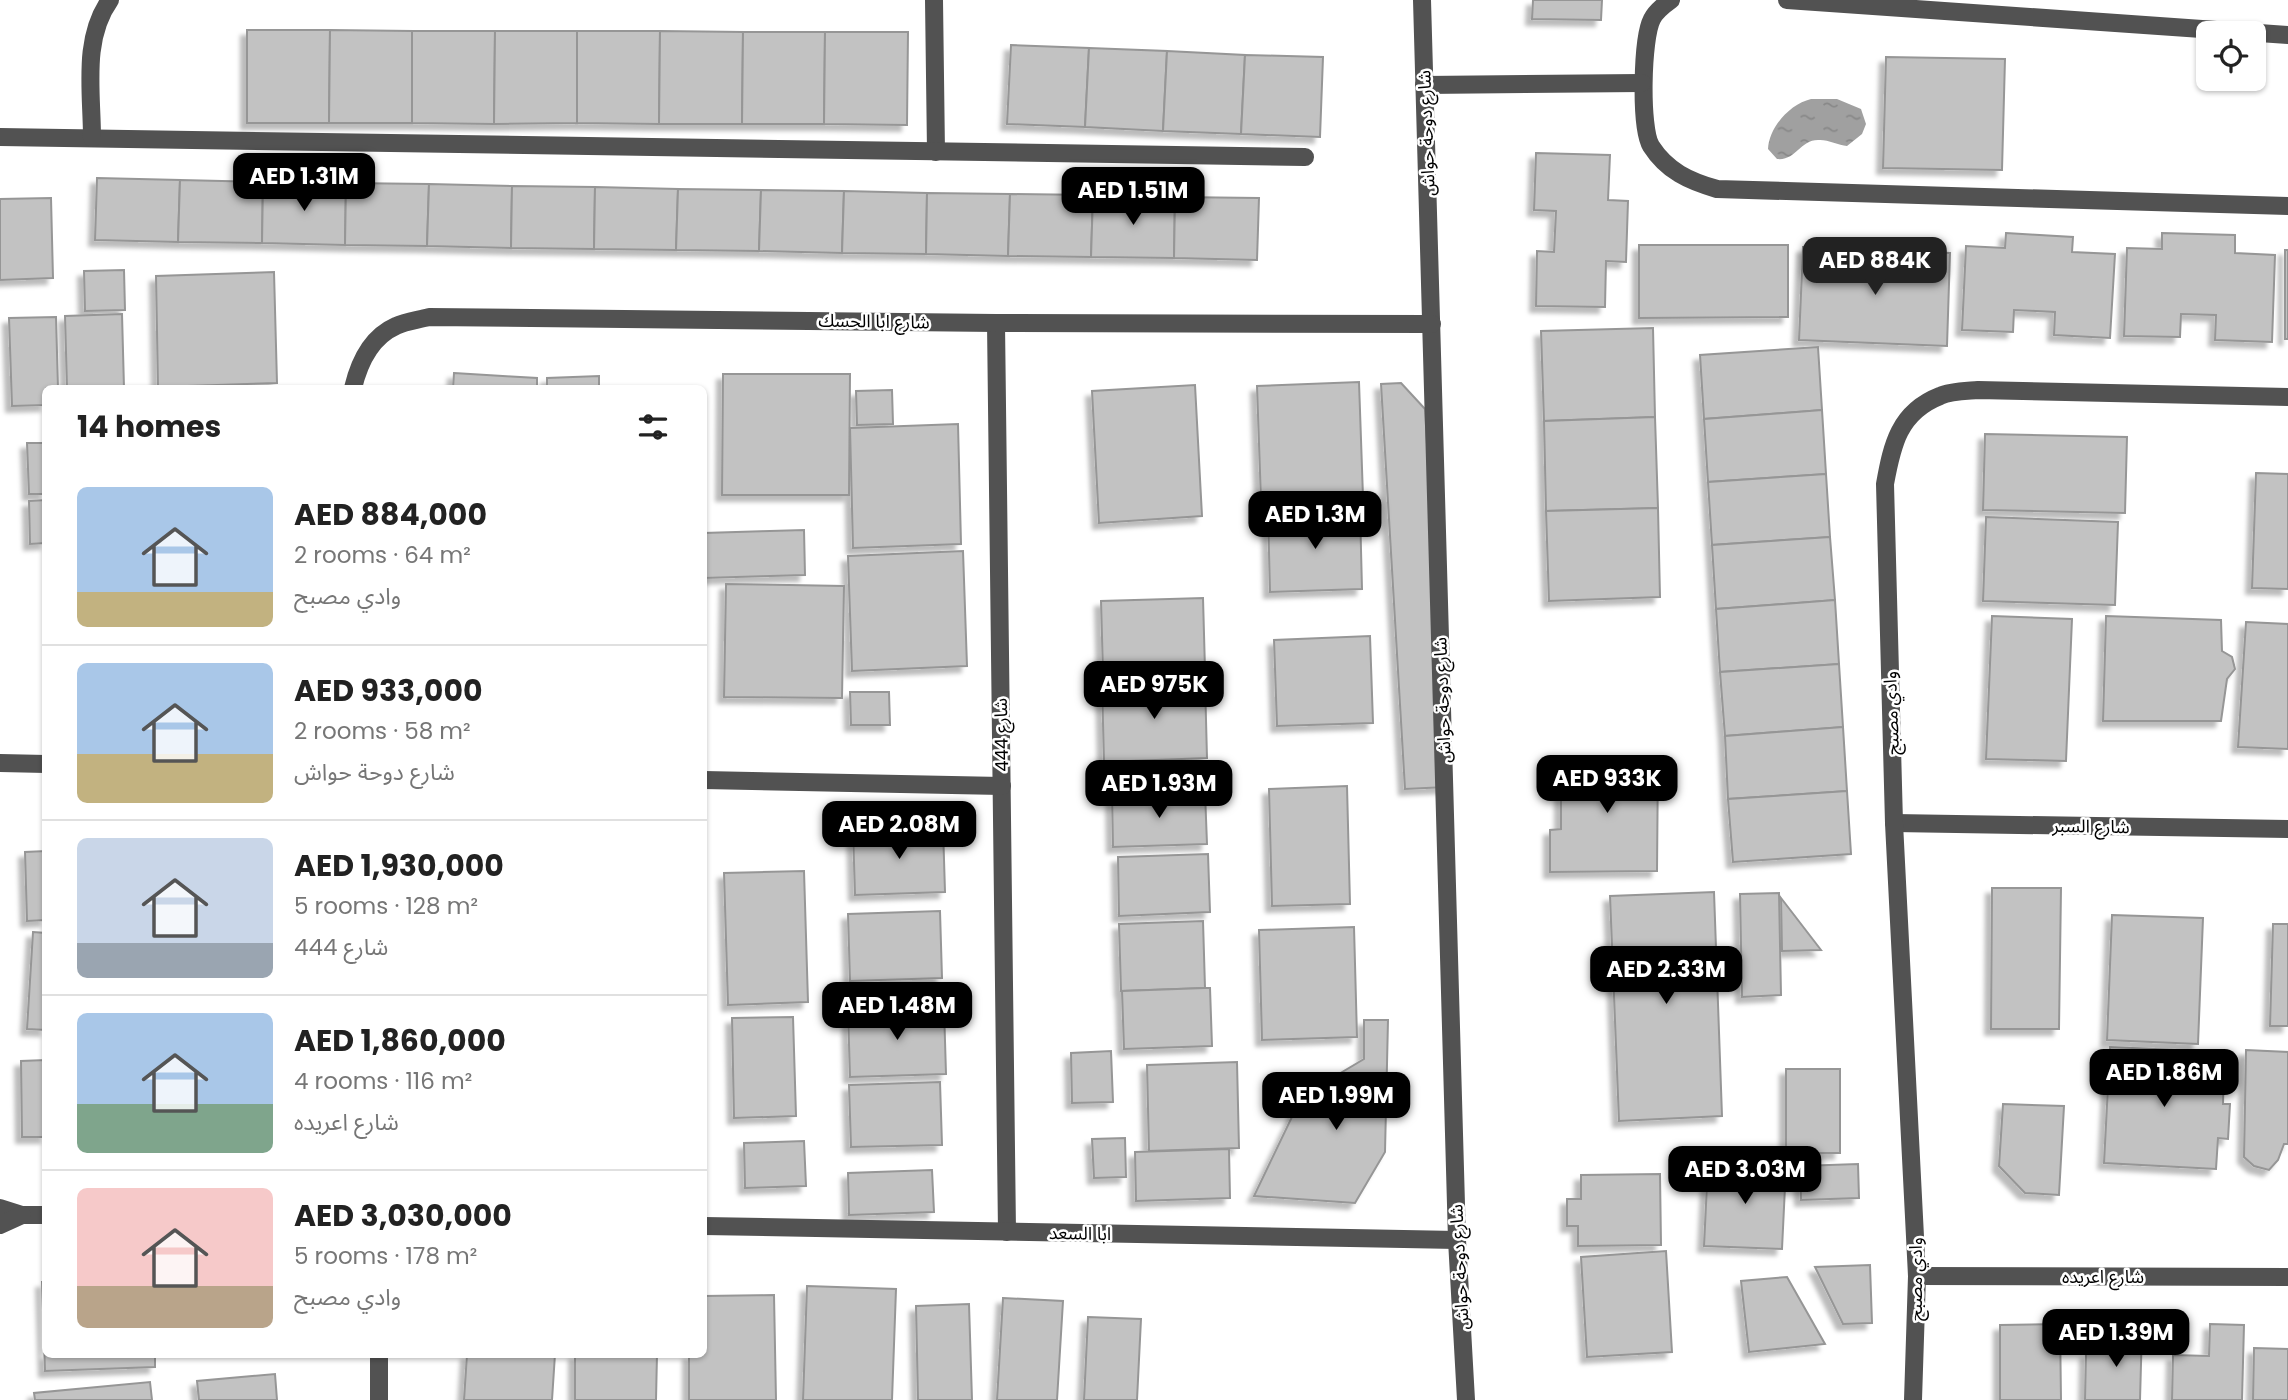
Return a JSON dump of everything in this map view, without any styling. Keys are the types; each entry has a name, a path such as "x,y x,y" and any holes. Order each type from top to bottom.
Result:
{"street":[{"path":"92,138 92,37 99,16 110,0"},
{"path":"934,0 936,152"},
{"name":"شارع دوحة حواش","path":"1422,0 1457,1240 1466,1400"},
{"path":"1671,0 1660,8 1651,20 1642,83 1649,144 1666,166 1689,181 1717,189 2288,206"},
{"path":"1787,0 2288,35"},
{"path":"1424,85 1642,83"},
{"path":"0,137 1305,158"},
{"name":"شارع ابا الحسك","path":"354,385 358,368 372,344 396,326 429,317 1432,324"},
{"name":"شارع 444","path":"996,323 1007,1232"},
{"name":"وادي مصبح","path":"1913,1400 1917,1276 1894,822 1885,484 1891,446 1909,415 1940,395 1978,390 2288,397"},
{"path":"0,763 42,764"},
{"path":"707,780 1002,786"},
{"name":"شارع السبر","path":"1894,822 2288,829"},
{"path":"0,1208 22,1215 42,1215"},
{"path":"0,1225 22,1215"},
{"name":"ابا السعد","path":"707,1226 1457,1240"},
{"name":"شارع اعريده","path":"1917,1276 2288,1277"},
{"path":"379,1358 379,1400"}],"water":[{"path":"1811,99 1837,99 1861,109 1866,124 1862,134 1847,146 1825,140 1812,141 1789,157 1777,159 1768,149 1772,133 1788,111"}],"building":[{"path":"1533,0 1602,0 1601,20 1532,19"},
{"path":"247,30 330,30 329,123 247,123"},
{"path":"330,30 412,31 412,123 329,123"},
{"path":"412,31 495,31 494,124 412,123"},
{"path":"495,31 577,31 577,123 494,124"},
{"path":"577,31 660,31 659,124 577,123"},
{"path":"660,31 743,32 742,124 659,124"},
{"path":"743,32 825,32 824,124 742,124"},
{"path":"825,32 908,32 907,125 824,124"},
{"path":"1011,45 1089,48 1085,127 1007,124"},
{"path":"1089,48 1167,51 1163,131 1085,127"},
{"path":"1167,51 1245,55 1241,134 1163,131"},
{"path":"1245,55 1323,57 1320,137 1241,134"},
{"path":"1886,57 2005,59 2002,170 1883,168"},
{"path":"1536,153 1610,155 1608,200 1628,201 1626,262 1606,261 1605,307 1536,306 1537,251 1554,252 1556,211 1534,210"},
{"path":"97,178 180,180 178,242 95,240"},
{"path":"180,180 263,182 262,243 178,242"},
{"path":"263,182 346,183 345,245 262,243"},
{"path":"346,183 429,184 427,246 345,245"},
{"path":"429,184 512,186 511,248 427,246"},
{"path":"512,186 595,187 594,249 511,248"},
{"path":"595,187 678,189 676,250 594,249"},
{"path":"678,189 761,190 759,251 676,250"},
{"path":"761,190 844,191 842,253 759,251"},
{"path":"844,191 927,193 926,254 842,253"},
{"path":"927,193 1010,194 1008,256 926,254"},
{"path":"1010,194 1093,195 1091,257 1008,256"},
{"path":"1093,195 1175,197 1174,258 1091,257"},
{"path":"1175,197 1259,198 1257,260 1174,258"},
{"path":"51,198 53,278 0,280 0,199"},
{"path":"2006,233 2073,237 2072,252 2115,254 2110,338 2054,335 2055,312 2014,310 2013,332 1962,330 1966,246 2005,248"},
{"path":"2162,233 2235,235 2235,253 2275,255 2272,342 2215,340 2216,315 2181,314 2180,337 2124,336 2127,248 2162,249"},
{"path":"1639,245 1788,245 1788,317 1639,318"},
{"path":"1803,247 1950,253 1947,346 1799,340"},
{"path":"2285,250 2288,250 2288,339 2285,339"},
{"path":"124,270 125,310 85,311 84,271"},
{"path":"274,272 277,383 158,385 156,276"},
{"path":"122,314 124,385 67,385 65,316"},
{"path":"56,317 58,385 42,385 42,405 12,406 9,318"},
{"path":"1653,328 1655,417 1544,421 1541,331"},
{"path":"1818,347 1822,410 1704,419 1700,355"},
{"path":"454,373 537,378 537,385 453,385"},
{"path":"723,374 850,374 849,495 722,495"},
{"path":"599,376 599,385 547,385 547,378"},
{"path":"1359,382 1363,497 1261,501 1257,386"},
{"path":"1401,383 1425,409 1447,787 1405,789 1381,384"},
{"path":"1195,385 1202,516 1099,523 1092,391"},
{"path":"892,390 893,424 857,425 856,391"},
{"path":"1822,410 1826,474 1708,482 1704,419"},
{"path":"1655,417 1658,508 1546,511 1544,421"},
{"path":"958,424 961,544 853,548 850,428"},
{"path":"1985,434 2127,437 2125,513 1983,510"},
{"path":"27,443 42,443 42,494 29,494"},
{"path":"2256,473 2288,474 2288,589 2252,588"},
{"path":"1826,474 1830,537 1712,545 1708,482"},
{"path":"42,500 42,543 30,544 29,501"},
{"path":"1658,508 1660,597 1549,601 1546,511"},
{"path":"1360,510 1362,589 1270,592 1268,513"},
{"path":"1986,517 2118,522 2115,605 1983,601"},
{"path":"804,530 805,575 707,578 707,533"},
{"path":"1830,537 1835,600 1716,609 1712,545"},
{"path":"963,551 967,666 852,671 848,556"},
{"path":"726,584 844,586 842,698 724,697"},
{"path":"1203,598 1205,670 1103,673 1101,601"},
{"path":"1835,600 1839,664 1720,672 1716,609"},
{"path":"1992,616 2072,619 2066,761 1986,759"},
{"path":"2106,616 2221,620 2222,651 2232,657 2235,669 2227,679 2221,721 2103,721"},
{"path":"2246,622 2288,624 2288,749 2238,747"},
{"path":"1370,636 1373,723 1277,726 1274,640"},
{"path":"1839,664 1843,727 1725,736 1720,672"},
{"path":"1205,681 1207,758 1104,762 1102,684"},
{"path":"850,692 889,692 890,725 851,725"},
{"path":"1843,727 1847,791 1728,799 1725,736"},
{"path":"1658,756 1657,871 1550,872 1550,830 1561,829 1561,757"},
{"path":"1347,786 1350,904 1272,906 1269,789"},
{"path":"1847,791 1851,854 1733,862 1728,799"},
{"path":"1205,792 1207,844 1113,847 1112,795"},
{"path":"943,827 945,892 855,895 853,830"},
{"path":"42,851 42,920 27,921 25,852"},
{"path":"1208,854 1210,912 1119,916 1118,857"},
{"path":"804,871 808,1002 728,1005 724,873"},
{"path":"1992,888 2061,888 2059,1029 1991,1029"},
{"path":"1714,892 1722,1116 1619,1121 1610,896"},
{"path":"1779,893 1781,995 1742,997 1740,894"},
{"path":"1781,898 1821,950 1782,951"},
{"path":"940,911 942,978 850,981 848,914"},
{"path":"2112,915 2203,918 2198,1044 2107,1040"},
{"path":"1203,921 1205,988 1121,991 1119,924"},
{"path":"2273,924 2288,924 2288,1026 2270,1026"},
{"path":"1354,927 1357,1037 1262,1040 1259,930"},
{"path":"33,932 42,933 42,1030 27,1029"},
{"path":"1210,988 1212,1046 1124,1049 1122,991"},
{"path":"944,1008 946,1074 850,1077 848,1011"},
{"path":"793,1017 796,1116 734,1118 732,1018"},
{"path":"1364,1020 1388,1020 1385,1152 1355,1203 1254,1196 1302,1096 1364,1059"},
{"path":"2110,1047 2198,1051 2197,1065 2224,1067 2223,1104 2230,1104 2228,1139 2218,1138 2216,1169 2104,1163"},
{"path":"2246,1050 2288,1052 2288,1144 2284,1144 2278,1160 2269,1170 2254,1166 2244,1157"},
{"path":"1111,1051 1113,1102 1072,1103 1071,1053"},
{"path":"42,1060 42,1137 22,1137 21,1061"},
{"path":"1237,1062 1239,1148 1149,1151 1147,1065"},
{"path":"1786,1069 1840,1069 1840,1153 1786,1153"},
{"path":"940,1082 942,1145 851,1147 849,1085"},
{"path":"2003,1104 2064,1106 2059,1195 2025,1193 1999,1166"},
{"path":"1125,1138 1126,1177 1094,1178 1092,1139"},
{"path":"804,1141 806,1186 745,1188 744,1143"},
{"path":"1229,1149 1230,1198 1136,1201 1135,1152"},
{"path":"1708,1163 1786,1166 1782,1249 1704,1246"},
{"path":"1858,1164 1859,1198 1801,1200 1800,1166"},
{"path":"932,1170 934,1212 849,1215 848,1173"},
{"path":"1660,1174 1661,1245 1578,1246 1578,1226 1567,1226 1567,1199 1581,1199 1581,1175"},
{"path":"1666,1251 1672,1352 1587,1357 1581,1257"},
{"path":"1870,1265 1872,1323 1843,1324 1815,1267"},
{"path":"1787,1277 1825,1344 1749,1352 1741,1281"},
{"path":"807,1286 896,1289 892,1400 803,1400"},
{"path":"774,1295 776,1400 689,1400 689,1358 707,1358 707,1296"},
{"path":"1003,1298 1063,1301 1057,1400 997,1400"},
{"path":"969,1304 972,1400 918,1400 916,1306"},
{"path":"1088,1317 1141,1319 1137,1400 1084,1400"},
{"path":"2060,1324 2061,1400 2000,1400 2000,1325"},
{"path":"2210,1324 2244,1325 2242,1400 2172,1400 2173,1355 2209,1356"},
{"path":"2116,1328 2142,1328 2140,1400 2085,1400 2086,1353 2115,1353"},
{"path":"2254,1348 2288,1349 2288,1400 2253,1400"},
{"path":"45,1358 155,1358 155,1367 45,1371"},
{"path":"467,1358 555,1358 552,1400 464,1400"},
{"path":"575,1358 657,1358 656,1400 575,1400"},
{"path":"275,1374 277,1400 199,1400 197,1381"},
{"path":"150,1382 152,1400 35,1400 34,1393"}]}
